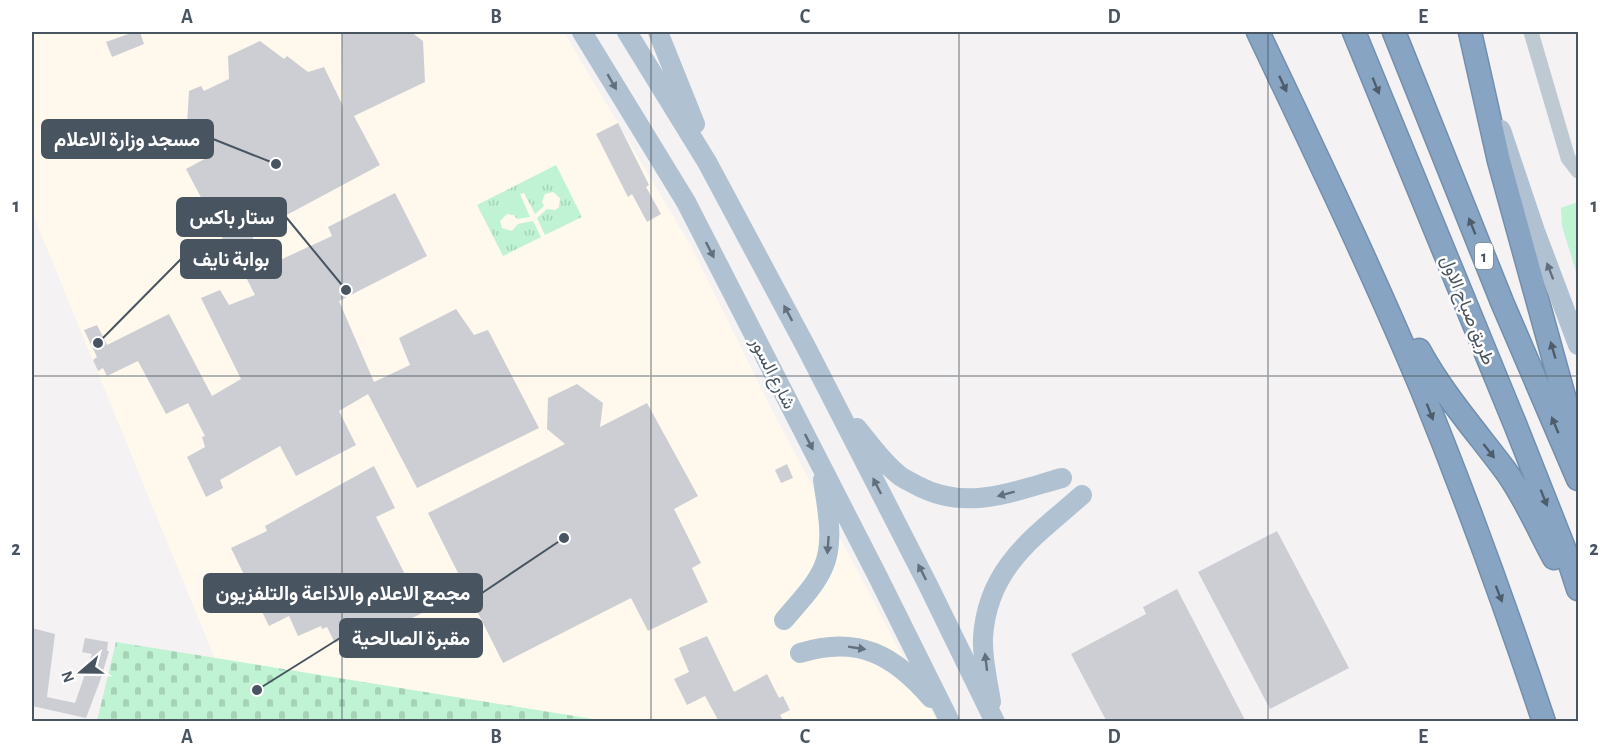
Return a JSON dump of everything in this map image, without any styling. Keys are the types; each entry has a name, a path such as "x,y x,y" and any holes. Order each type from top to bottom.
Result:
{"highway":[{"path":"1258,32 1349,223 1422,391 1518,644 1544,722"},
{"name":"طريق صباح الاول","path":"1354,32 1515,424 1578,589"},
{"name":"طريق صباح الاول","path":"1394,32 1502,302 1578,479"},
{"path":"1470,32 1499,161 1578,447"},
{"path":"1349,223 1433,377 1506,471 1531,513 1578,603"}],"main road":[{"name":"شارع السور","path":"582,32 686,202 950,721"},
{"path":"627,32 725,195 832,397 994,721"},
{"path":"658,32 725,195"},
{"path":"1478,60 1535,231 1578,345"},
{"path":"832,397 876,451 900,476 927,490 948,497 991,498 1062,478"},
{"path":"784,620 811,589 824,567 828,554 829,539 821,466"},
{"path":"994,721 983,639 988,605 994,587 1004,570 1022,551 1082,495"},
{"path":"800,653 818,647 842,646 865,649 882,655 913,678 950,721"}],"street":[{"path":"1531,32 1568,158 1578,171"}],"shaded area":[{"path":"32,32 564,32 692,248 768,402 937,721 605,721 215,659 32,212"}],"green space":[{"path":"556,165 582,217 545,235 537,218 547,209 555,210 559,207 560,198 553,192 545,194 542,202 544,206 535,214 524,193 520,194 530,217 517,219 514,215 507,214 500,221 502,228 512,231 518,224 533,221 541,237 503,256 477,205"},
{"path":"1578,202 1578,278 1562,226 1561,208"},
{"path":"116,642 605,721 97,721"}],"building":[{"path":"140,32 144,44 112,57 106,42"},
{"path":"342,32 411,32 423,41 425,82 354,116 380,165 251,234 267,266 332,236 328,227 395,193 427,256 339,301 374,382 410,365 399,338 456,309 474,335 488,330 539,428 417,488 368,394 339,411 356,445 296,476 280,446 220,480 223,488 206,497 187,457 205,447 202,437 205,436 188,403 166,414 138,361 107,376 103,368 98,371 93,360 97,357 84,330 97,325 107,345 169,314 212,396 241,379 201,298 220,290 229,305 255,295 186,169 212,155 197,144 196,130 187,124 189,91 201,86 204,91 229,79 228,56 260,41 284,59 287,56 308,72 324,67 343,106"},
{"path":"618,123 649,185 646,187 661,214 647,222 632,194 628,197 596,134"},
{"path":"577,384 603,403 600,427 647,403 698,496 674,509 701,563 692,568 708,602 648,631 631,598 503,663 428,513 565,444 547,429 548,398"},
{"path":"787,464 793,478 781,483 775,470"},
{"path":"374,466 395,508 376,517 424,612 373,638 368,626 335,643 327,627 322,629 321,626 298,636 289,616 269,626 231,548 267,531 265,526"},
{"path":"1277,531 1349,668 1270,709 1198,572"},
{"path":"1177,589 1246,722 1107,722 1071,654 1146,614 1143,607"},
{"path":"32,628 55,634 47,697 75,703 92,654 82,652 85,638 108,642 107,651 109,651 86,718 32,706"},
{"path":"707,636 734,692 767,674 779,698 783,696 790,710 780,715 784,722 719,722 705,696 687,705 674,679 689,672 679,648"}],"place":[{"name":"مسجد وزارة الاعلام","path":"276,164"},
{"name":"ستار باكس","path":"346,290"},
{"name":"بوابة نايف","path":"98,343"},
{"name":"مجمع الاعلام والاذاعة والتلفزيون","path":"564,538"},
{"name":"مقبرة الصالحية","path":"257,690"}]}
